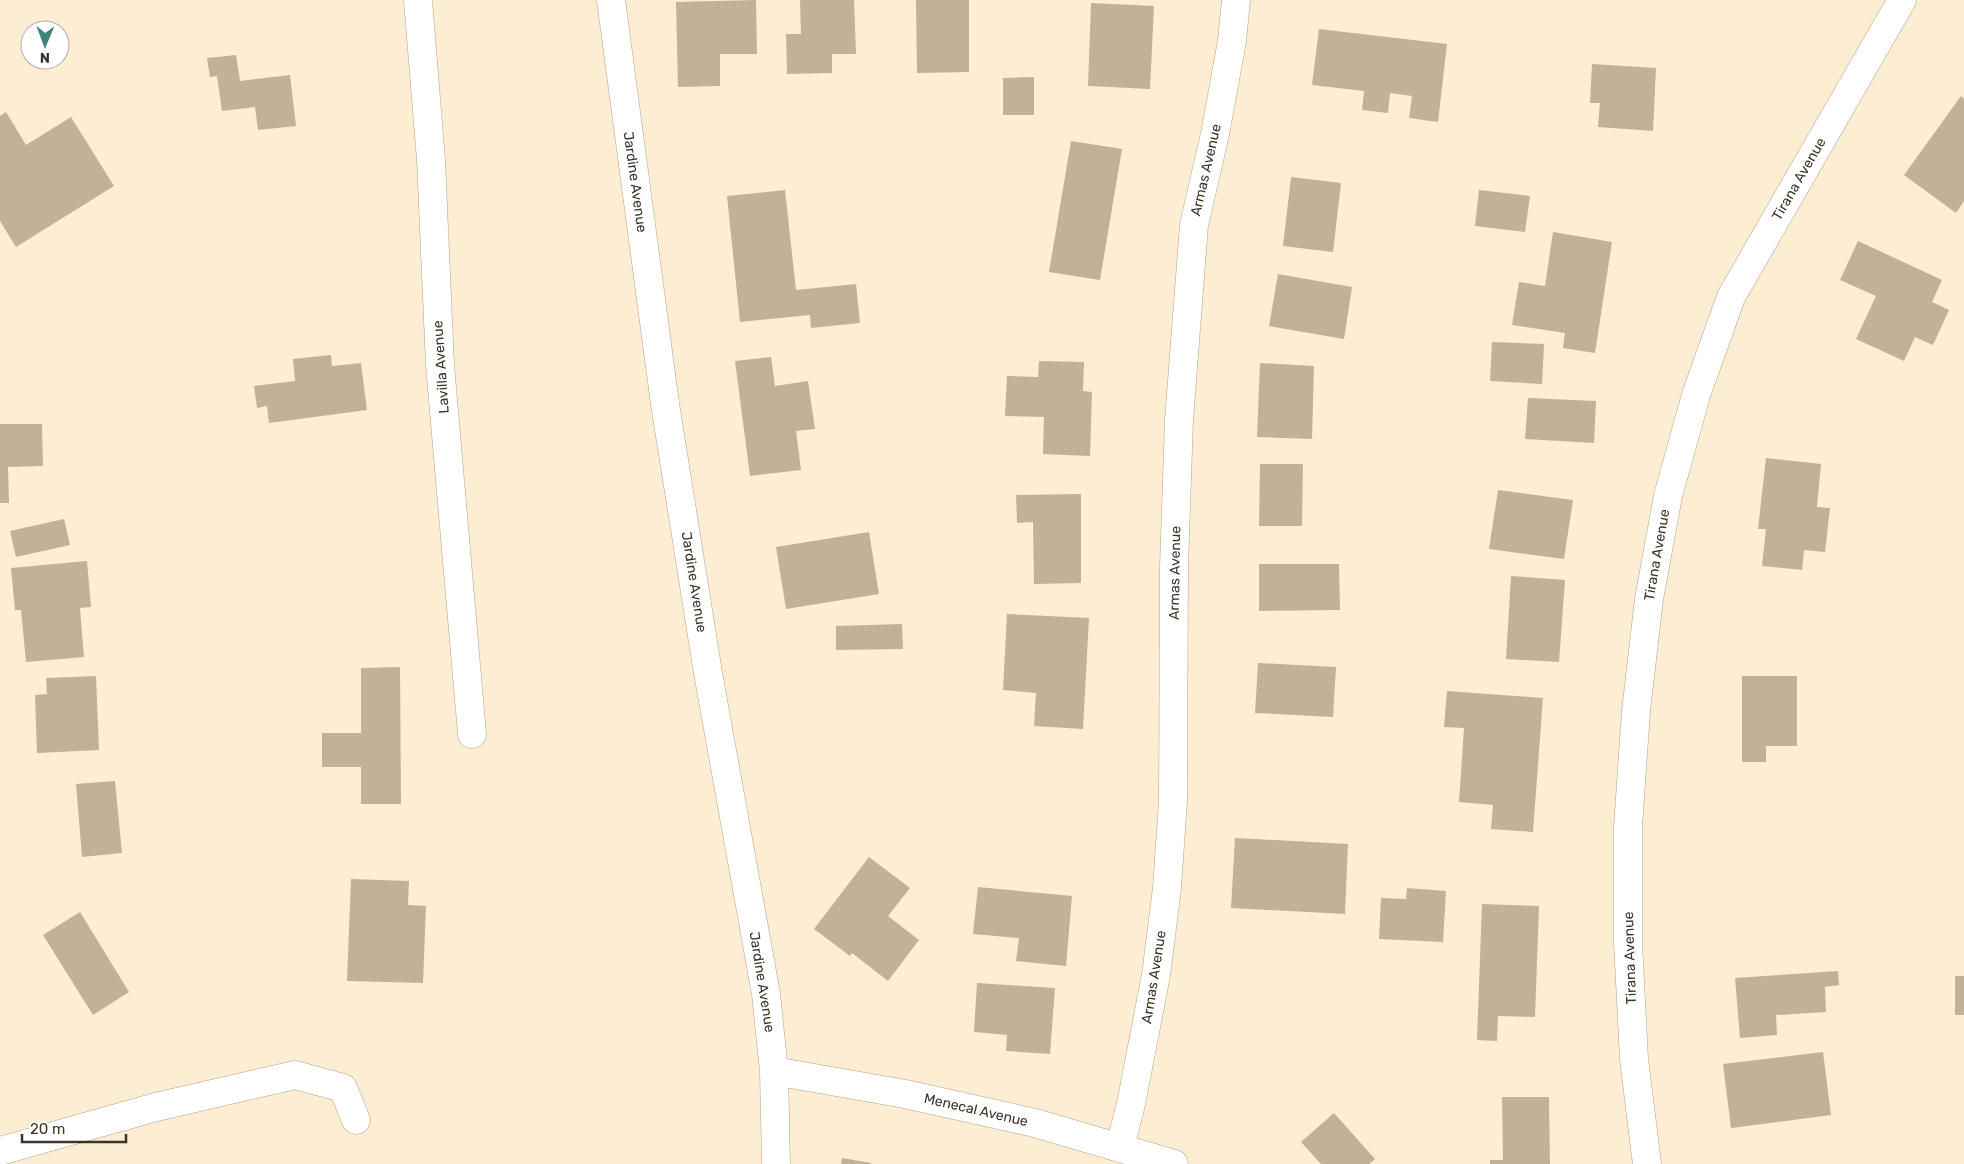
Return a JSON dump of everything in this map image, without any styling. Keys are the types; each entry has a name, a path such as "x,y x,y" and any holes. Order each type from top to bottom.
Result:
{"street":[{"name":"Lavilla Avenue","path":"418,0 431,160 440,365 472,734"},
{"name":"Jardine Avenue","path":"611,0 665,404 708,673 766,994 774,1071 776,1164"},
{"name":"Armas Avenue","path":"1120,1147 1131,1104 1156,975 1167,888 1173,801 1174,567 1179,420 1194,225 1216,134 1232,41 1236,0"},
{"name":"Tirana Avenue","path":"1647,1164 1634,1059 1628,943 1628,827 1636,711 1649,599 1668,496 1696,395 1731,297 1902,0"},
{"name":"Menecal Avenue","path":"774,1071 915,1096 1035,1123 1174,1164"},
{"path":"0,1151 156,1108 295,1075 342,1088 356,1120"}],"building":[{"path":"756,0 757,54 720,54 720,86 678,87 676,2"},
{"path":"800,0 854,0 856,54 832,54 832,73 787,74 786,34 801,34"},
{"path":"916,0 969,0 969,72 917,73"},
{"path":"1091,3 1154,6 1150,89 1088,86"},
{"path":"1319,29 1447,44 1438,122 1409,118 1412,96 1390,93 1388,113 1362,110 1364,91 1312,85"},
{"path":"236,55 240,81 290,75 296,126 258,130 255,107 222,111 217,76 210,77 207,58"},
{"path":"1592,64 1656,68 1653,131 1598,127 1600,103 1590,103"},
{"path":"1034,77 1034,115 1003,115 1003,78"},
{"path":"1961,96 1964,99 1964,201 1956,213 1904,175"},
{"path":"6,112 26,145 71,117 114,186 16,247 0,221 0,116"},
{"path":"1071,141 1122,149 1100,280 1049,272"},
{"path":"1291,177 1341,183 1333,252 1283,246"},
{"path":"785,190 796,290 856,284 860,323 811,328 810,315 740,322 727,196"},
{"path":"1479,190 1530,196 1525,232 1475,226"},
{"path":"1553,232 1612,242 1595,353 1563,348 1565,333 1512,325 1519,282 1545,286"},
{"path":"1858,241 1942,280 1932,302 1949,310 1933,345 1915,337 1904,361 1856,339 1876,296 1840,280"},
{"path":"1278,274 1352,287 1344,339 1269,326"},
{"path":"1492,342 1544,344 1542,384 1490,381"},
{"path":"331,355 332,366 361,363 367,410 269,423 267,406 257,408 254,386 295,381 293,359"},
{"path":"771,357 775,386 808,381 815,429 796,431 801,470 750,476 735,361"},
{"path":"1039,361 1084,362 1083,391 1092,392 1090,456 1043,454 1044,417 1005,416 1007,376 1038,377"},
{"path":"1260,363 1314,366 1312,439 1257,437"},
{"path":"1528,398 1596,401 1594,443 1525,439"},
{"path":"0,424 42,424 43,466 8,467 9,503 0,503"},
{"path":"1766,458 1821,464 1817,507 1830,508 1825,552 1804,550 1802,570 1762,566 1766,529 1758,529"},
{"path":"1260,464 1303,464 1302,526 1259,526"},
{"path":"1498,490 1573,500 1564,559 1489,549"},
{"path":"1081,494 1081,583 1034,584 1033,522 1017,523 1016,495"},
{"path":"64,519 70,545 16,557 10,531"},
{"path":"869,532 879,594 786,609 776,547"},
{"path":"87,561 91,607 80,608 84,657 26,662 21,610 15,610 11,568"},
{"path":"1259,564 1339,564 1340,610 1259,611"},
{"path":"1511,576 1565,580 1559,662 1506,659"},
{"path":"1007,614 1089,618 1083,729 1034,726 1036,693 1003,690"},
{"path":"902,624 903,649 836,650 836,626"},
{"path":"1258,663 1336,667 1333,717 1255,713"},
{"path":"400,667 401,804 361,804 361,767 322,767 322,733 361,733 361,668"},
{"path":"96,676 99,750 37,753 35,695 47,694 46,678"},
{"path":"1742,676 1797,676 1797,746 1766,746 1766,762 1742,762"},
{"path":"1447,691 1543,698 1533,832 1491,829 1493,805 1459,802 1464,728 1444,727"},
{"path":"115,781 122,853 82,857 76,784"},
{"path":"1235,838 1348,844 1345,914 1231,908"},
{"path":"869,857 910,888 888,916 919,940 888,981 852,953 850,956 814,929"},
{"path":"351,879 409,881 408,905 426,906 423,983 347,981"},
{"path":"978,887 1072,896 1066,966 1016,961 1019,938 973,934"},
{"path":"1407,888 1446,891 1443,942 1379,939 1381,898 1406,899"},
{"path":"1482,904 1539,906 1535,1017 1498,1016 1497,1041 1477,1040"},
{"path":"80,912 129,992 93,1015 43,935"},
{"path":"1838,971 1839,985 1825,987 1826,1012 1776,1015 1777,1035 1740,1038 1735,978"},
{"path":"1955,976 1964,976 1964,1015 1955,1015"},
{"path":"977,983 1055,988 1050,1054 1006,1051 1007,1035 974,1032"},
{"path":"1823,1052 1831,1115 1731,1128 1723,1064"},
{"path":"1502,1097 1549,1097 1550,1164 1490,1164 1490,1160 1503,1160"},
{"path":"1334,1113 1375,1159 1369,1164 1321,1164 1301,1142"},
{"path":"842,1158 871,1163 871,1164 841,1164"}]}
